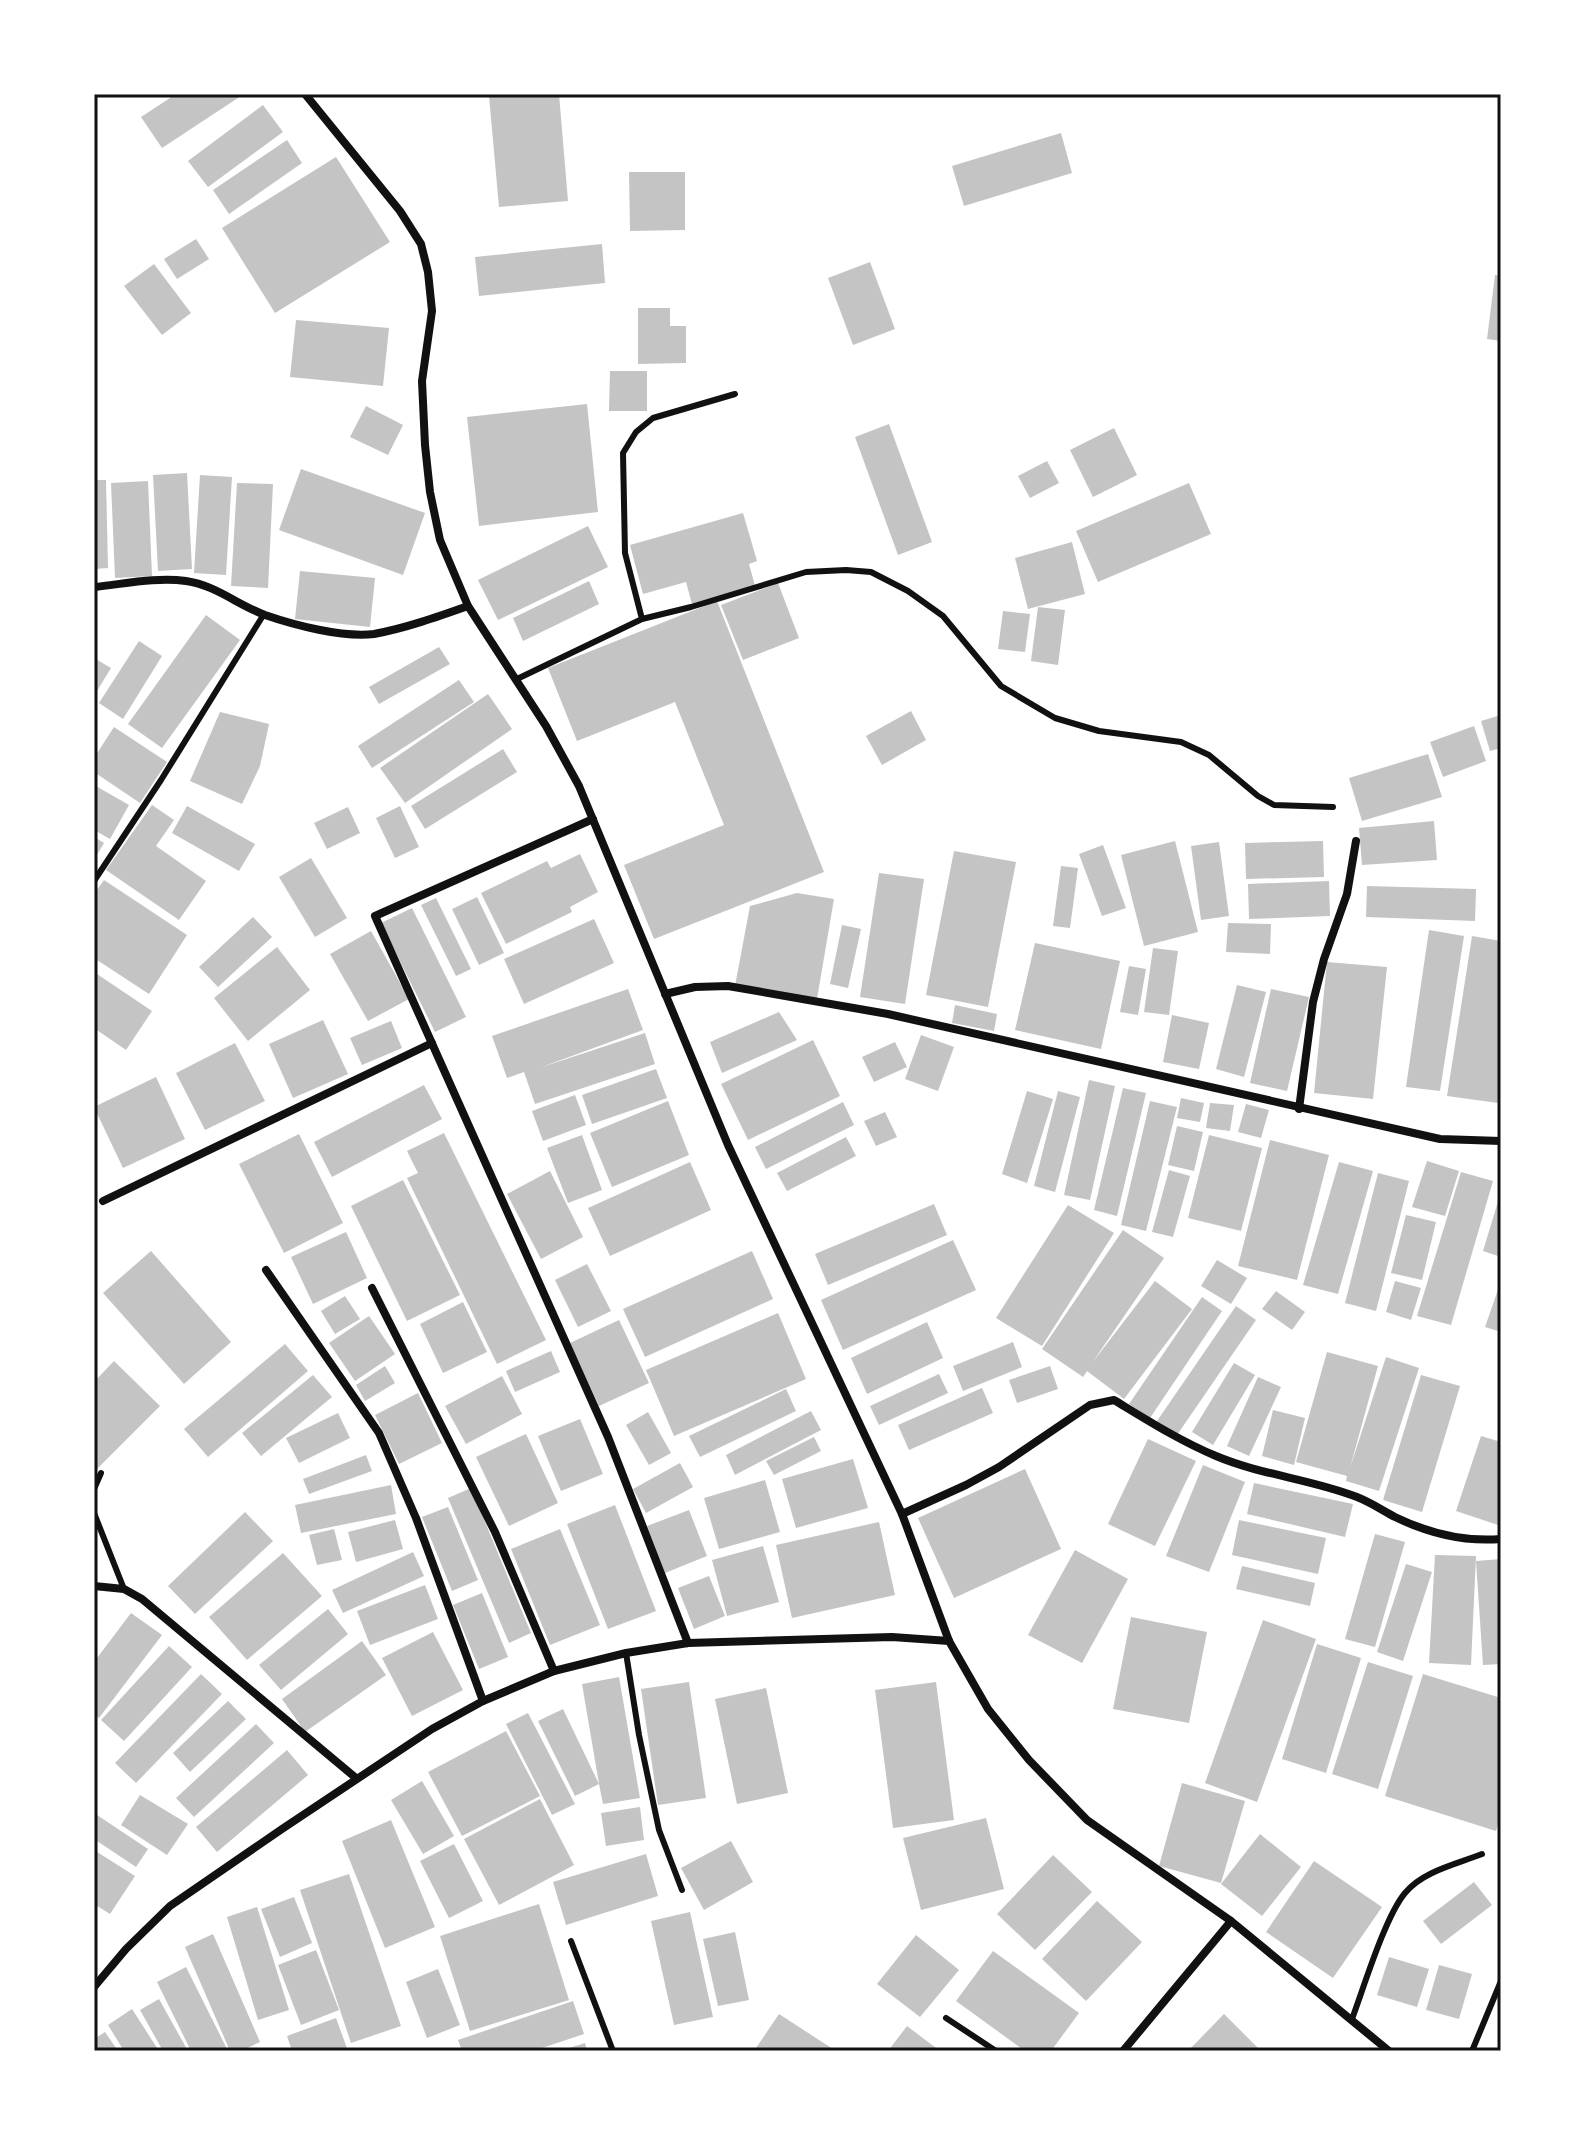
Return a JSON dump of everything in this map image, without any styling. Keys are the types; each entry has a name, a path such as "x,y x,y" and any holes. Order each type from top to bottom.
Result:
{"street":[{"path":"305,94 400,211 421,244 432,311 422,381 430,492 440,540 468,606 517,679 579,786 728,1145 902,1514 949,1641 988,1709 1029,1760 1087,1820 1231,1921 1389,2051"},
{"path":"94,587 153,580 187,581 210,588 264,614 330,631 370,634 415,625 468,606"},
{"path":"593,819 375,916 554,1311 608,1437 688,1643"},
{"path":"1299,1109 1313,1002 1324,959 1347,894 1356,841"},
{"path":"665,994 695,987 728,986 888,1014 1440,1139 1501,1141"},
{"path":"103,1201 432,1043"},
{"path":"266,1270 386,1446 416,1518 483,1701"},
{"path":"372,1288 495,1532 554,1671"},
{"path":"902,1514 988,1473 1090,1405 1114,1400 1168,1433 1218,1457 1359,1498 1429,1530 1474,1541 1501,1539"},
{"path":"94,1586 124,1589 162,1614 356,1778"},
{"path":"94,1987 126,1949 170,1906 356,1778 432,1729 483,1701 554,1671 626,1653 688,1643 892,1637 949,1641"},
{"path":"1123,2051 1231,1921"}],"lane":[{"path":"642,619 625,553 623,453 636,432 653,418 735,394"},
{"path":"517,679 642,619 806,572 871,572 908,591 943,616 1001,686 1055,718 1099,731 1181,742 1209,755 1258,796 1274,805 1333,807"},
{"path":"94,881 264,614"},
{"path":"94,1489 101,1473"},
{"path":"94,1513 124,1589"},
{"path":"626,1653 659,1830 682,1890"},
{"path":"1352,2019 1391,1916 1405,1892 1433,1873 1482,1854"},
{"path":"571,1941 613,2051"},
{"path":"1472,2051 1501,1981"},
{"path":"946,2018 996,2051"}],"building":[{"path":"176,94 244,94 162,148 141,117"},
{"path":"559,94 568,201 499,207 489,96"},
{"path":"263,105 283,132 208,187 188,161"},
{"path":"1061,133 1072,173 964,206 952,166"},
{"path":"287,140 302,163 229,214 213,190"},
{"path":"336,157 390,242 275,313 222,228"},
{"path":"629,172 685,172 685,230 630,231"},
{"path":"196,239 209,259 177,279 164,259"},
{"path":"602,244 605,283 479,296 475,257"},
{"path":"870,262 895,329 853,345 828,278"},
{"path":"154,264 191,313 162,335 124,286"},
{"path":"1495,275 1501,276 1501,341 1487,339"},
{"path":"638,308 670,308 670,326 686,326 686,363 638,364"},
{"path":"296,320 389,328 383,386 290,377"},
{"path":"610,371 647,371 647,411 609,411"},
{"path":"587,404 598,512 479,526 467,417"},
{"path":"366,406 403,425 388,455 350,437"},
{"path":"889,424 932,542 898,555 855,437"},
{"path":"1114,428 1137,475 1093,497 1070,450"},
{"path":"1047,461 1059,483 1030,498 1018,476"},
{"path":"301,469 425,513 403,575 279,530"},
{"path":"187,473 192,569 158,571 153,475"},
{"path":"200,475 232,477 226,575 194,573"},
{"path":"94,480 106,480 108,568 94,569"},
{"path":"148,481 152,576 115,578 111,483"},
{"path":"237,483 273,484 268,588 231,586"},
{"path":"1189,483 1211,534 1098,582 1076,531"},
{"path":"743,513 757,561 749,564 755,586 692,604 686,582 643,594 630,545"},
{"path":"588,526 608,567 498,620 478,580"},
{"path":"1072,542 1085,594 1028,609 1015,558"},
{"path":"300,571 375,578 370,627 295,619"},
{"path":"589,581 599,604 523,641 513,618"},
{"path":"778,583 799,638 743,660 721,605"},
{"path":"717,601 824,872 654,939 624,865 724,825 675,702 577,741 548,668"},
{"path":"1038,607 1065,610 1058,665 1031,661"},
{"path":"1003,611 1030,614 1025,652 998,649"},
{"path":"206,615 240,640 162,748 128,724"},
{"path":"139,641 162,656 123,719 99,703"},
{"path":"439,647 450,664 379,704 369,687"},
{"path":"94,658 111,668 94,696"},
{"path":"459,680 474,702 372,768 358,746"},
{"path":"488,694 512,729 405,803 380,768"},
{"path":"911,711 926,740 882,765 866,736"},
{"path":"220,712 269,724 260,766 242,804 190,781"},
{"path":"1501,715 1501,748 1490,751 1481,721"},
{"path":"1474,726 1486,761 1443,777 1430,742"},
{"path":"114,727 167,762 140,803 94,772 94,758"},
{"path":"503,749 517,772 425,829 411,806"},
{"path":"1428,754 1442,797 1362,821 1349,778"},
{"path":"94,785 129,805 110,839 94,830"},
{"path":"152,805 174,820 156,846 206,881 179,920 106,870"},
{"path":"187,806 255,844 239,871 172,833"},
{"path":"400,806 419,847 395,858 376,818"},
{"path":"348,807 360,833 327,849 314,823"},
{"path":"1434,821 1437,860 1362,865 1359,828"},
{"path":"94,837 104,843 94,860"},
{"path":"1175,841 1198,932 1144,946 1121,855"},
{"path":"1323,841 1324,877 1246,879 1245,843"},
{"path":"1219,842 1229,916 1201,920 1191,846"},
{"path":"1103,845 1126,908 1102,916 1079,854"},
{"path":"954,851 1016,862 988,1007 926,995"},
{"path":"580,854 598,892 570,907 572,912 506,944 481,893 547,861 551,868"},
{"path":"311,858 347,918 315,937 279,877"},
{"path":"1061,866 1078,868 1070,928 1053,926"},
{"path":"879,873 924,879 905,1004 860,997"},
{"path":"104,880 187,935 149,994 94,958 94,894"},
{"path":"1329,881 1330,916 1249,919 1248,884"},
{"path":"1367,886 1476,889 1475,921 1366,917"},
{"path":"797,893 834,899 817,999 735,986 750,906"},
{"path":"477,897 504,953 479,965 452,909"},
{"path":"436,898 471,969 456,976 421,905"},
{"path":"412,908 466,1017 435,1032 381,923"},
{"path":"253,917 272,937 218,987 199,967"},
{"path":"594,919 614,963 524,1004 504,959"},
{"path":"1228,923 1271,924 1270,954 1226,952"},
{"path":"842,925 861,929 848,988 830,984"},
{"path":"1429,930 1464,936 1440,1091 1406,1087"},
{"path":"371,931 409,999 368,1021 330,954"},
{"path":"1472,936 1501,941 1501,1081 1498,1103 1447,1096"},
{"path":"1035,943 1120,961 1101,1049 1015,1030"},
{"path":"277,947 310,990 248,1041 214,998"},
{"path":"1153,948 1178,951 1169,1015 1144,1012"},
{"path":"1327,962 1387,967 1373,1099 1314,1093"},
{"path":"1129,966 1146,969 1138,1015 1120,1012"},
{"path":"94,972 152,1011 126,1050 94,1028"},
{"path":"1237,985 1266,992 1244,1077 1216,1069"},
{"path":"628,989 643,1030 539,1068 645,1033 655,1064 535,1104 524,1072 507,1078 492,1036"},
{"path":"1271,989 1309,997 1287,1091 1250,1083"},
{"path":"955,1005 997,1014 994,1031 952,1023"},
{"path":"779,1012 797,1040 722,1073 710,1042"},
{"path":"1172,1015 1209,1023 1199,1069 1163,1062"},
{"path":"323,1020 348,1074 293,1098 269,1044"},
{"path":"391,1021 402,1048 362,1065 350,1038"},
{"path":"921,1035 954,1047 938,1091 905,1079"},
{"path":"813,1040 840,1096 748,1140 721,1084"},
{"path":"895,1042 907,1067 874,1082 862,1057"},
{"path":"235,1043 265,1101 205,1130 176,1073"},
{"path":"656,1069 667,1098 592,1124 582,1095"},
{"path":"156,1077 185,1139 123,1168 94,1107"},
{"path":"1089,1080 1115,1086 1090,1200 1064,1195"},
{"path":"424,1085 442,1119 332,1177 314,1142"},
{"path":"1123,1088 1146,1093 1117,1216 1094,1210"},
{"path":"1027,1091 1053,1099 1027,1183 1002,1174"},
{"path":"1058,1091 1080,1097 1055,1192 1034,1186"},
{"path":"575,1095 586,1125 543,1141 532,1111"},
{"path":"1181,1098 1204,1103 1200,1122 1177,1118"},
{"path":"668,1101 689,1155 612,1187 590,1133"},
{"path":"1150,1101 1177,1107 1146,1231 1121,1225"},
{"path":"843,1102 854,1125 766,1169 755,1147"},
{"path":"1210,1103 1234,1105 1230,1131 1206,1128"},
{"path":"1246,1104 1269,1110 1261,1138 1238,1132"},
{"path":"885,1112 897,1137 876,1146 864,1121"},
{"path":"1177,1126 1203,1132 1194,1171 1168,1165"},
{"path":"444,1133 546,1340 497,1364 407,1178 418,1173 407,1151"},
{"path":"299,1134 343,1223 284,1253 239,1164"},
{"path":"582,1135 602,1190 568,1203 547,1148"},
{"path":"1209,1135 1262,1148 1241,1231 1188,1218"},
{"path":"846,1137 856,1156 787,1191 777,1173"},
{"path":"1270,1140 1329,1155 1297,1280 1238,1266"},
{"path":"1427,1161 1459,1171 1445,1216 1412,1207"},
{"path":"690,1162 711,1210 610,1256 588,1208"},
{"path":"1339,1162 1373,1171 1338,1294 1303,1285"},
{"path":"1169,1170 1190,1176 1173,1237 1152,1232"},
{"path":"550,1171 583,1237 541,1259 507,1194"},
{"path":"1461,1172 1493,1181 1451,1325 1417,1316"},
{"path":"1378,1173 1409,1181 1376,1311 1345,1303"},
{"path":"403,1180 460,1295 407,1321 351,1206"},
{"path":"1501,1195 1501,1257 1483,1251"},
{"path":"934,1204 947,1235 828,1285 815,1254"},
{"path":"1068,1205 1114,1233 1042,1346 996,1318"},
{"path":"1406,1215 1436,1222 1422,1280 1391,1273"},
{"path":"1123,1230 1164,1258 1092,1363 1155,1281 1192,1309 1124,1399 1087,1371 1083,1377 1042,1349"},
{"path":"346,1232 367,1278 313,1304 291,1257"},
{"path":"953,1240 976,1290 843,1350 821,1300"},
{"path":"151,1251 231,1342 184,1384 103,1293"},
{"path":"752,1251 773,1299 645,1357 623,1309"},
{"path":"1217,1260 1247,1278 1231,1304 1201,1286"},
{"path":"587,1264 611,1311 578,1327 555,1280"},
{"path":"1395,1281 1421,1288 1411,1320 1386,1312"},
{"path":"1501,1281 1501,1332 1485,1327"},
{"path":"1276,1291 1305,1312 1292,1330 1262,1309"},
{"path":"345,1296 360,1319 335,1334 321,1311"},
{"path":"1202,1297 1222,1311 1150,1418 1129,1404"},
{"path":"463,1302 487,1352 443,1373 420,1324"},
{"path":"1236,1306 1256,1320 1177,1435 1157,1421"},
{"path":"778,1313 806,1379 674,1436 646,1370"},
{"path":"369,1316 395,1354 355,1381 329,1343"},
{"path":"619,1320 649,1383 599,1406 570,1343"},
{"path":"927,1322 943,1358 867,1394 851,1358"},
{"path":"1013,1342 1022,1367 963,1391 953,1366"},
{"path":"285,1344 308,1371 208,1457 184,1429"},
{"path":"551,1351 560,1372 515,1392 506,1371"},
{"path":"1327,1352 1378,1366 1350,1468 1386,1357 1419,1368 1379,1491 1346,1481 1347,1476 1296,1462"},
{"path":"114,1361 160,1406 94,1472 94,1382"},
{"path":"1234,1363 1255,1375 1213,1445 1192,1432"},
{"path":"385,1366 395,1383 365,1401 356,1385"},
{"path":"1050,1366 1058,1389 1017,1403 1009,1380"},
{"path":"939,1374 948,1393 879,1425 870,1406"},
{"path":"313,1375 332,1397 261,1456 242,1433"},
{"path":"1421,1375 1460,1386 1422,1512 1383,1500"},
{"path":"502,1376 522,1414 466,1444 445,1406"},
{"path":"1258,1377 1281,1387 1249,1456 1227,1446"},
{"path":"982,1388 993,1413 909,1450 898,1425"},
{"path":"786,1389 796,1411 700,1457 689,1436"},
{"path":"418,1393 442,1443 399,1464 375,1415"},
{"path":"1273,1410 1305,1418 1294,1465 1262,1456"},
{"path":"811,1411 821,1430 735,1475 726,1455"},
{"path":"648,1412 671,1453 649,1465 626,1425"},
{"path":"338,1413 350,1438 299,1463 286,1438"},
{"path":"580,1419 603,1474 561,1491 538,1436"},
{"path":"526,1434 558,1503 509,1526 476,1457"},
{"path":"1481,1436 1501,1442 1501,1526 1456,1511"},
{"path":"814,1437 821,1451 774,1475 766,1461"},
{"path":"1148,1439 1196,1461 1155,1546 1108,1524"},
{"path":"366,1455 372,1471 309,1494 303,1479"},
{"path":"853,1459 868,1508 796,1528 782,1479"},
{"path":"680,1463 693,1487 646,1513 633,1489"},
{"path":"1203,1465 1245,1482 1209,1572 1166,1556"},
{"path":"1025,1469 1061,1549 954,1598 918,1518"},
{"path":"765,1480 780,1532 719,1549 704,1498"},
{"path":"1254,1483 1353,1504 1345,1537 1247,1514"},
{"path":"391,1485 396,1514 301,1533 295,1505"},
{"path":"471,1488 531,1633 509,1643 448,1498"},
{"path":"615,1505 656,1611 608,1629 567,1524"},
{"path":"448,1507 478,1580 452,1591 422,1517"},
{"path":"689,1510 707,1556 665,1573 647,1526"},
{"path":"245,1512 273,1541 195,1614 168,1586"},
{"path":"395,1520 403,1549 356,1562 348,1532"},
{"path":"1239,1520 1326,1538 1318,1574 1232,1555"},
{"path":"879,1522 895,1595 792,1618 776,1545"},
{"path":"334,1529 342,1560 317,1565 309,1535"},
{"path":"560,1529 600,1625 550,1645 511,1549"},
{"path":"1375,1534 1405,1542 1375,1647 1345,1639"},
{"path":"763,1546 779,1602 727,1616 712,1560"},
{"path":"1075,1550 1128,1579 1082,1663 1028,1635"},
{"path":"413,1552 424,1576 343,1613 332,1590"},
{"path":"283,1553 322,1596 247,1660 209,1617"},
{"path":"1435,1555 1476,1556 1471,1665 1429,1663"},
{"path":"1501,1559 1501,1664 1483,1665 1476,1561"},
{"path":"1406,1564 1432,1572 1403,1661 1377,1652"},
{"path":"1242,1566 1315,1583 1310,1606 1236,1589"},
{"path":"709,1576 725,1616 694,1629 678,1588"},
{"path":"425,1585 438,1619 370,1645 357,1611"},
{"path":"482,1593 508,1657 479,1669 453,1605"},
{"path":"328,1609 348,1634 281,1690 259,1665"},
{"path":"131,1613 162,1635 99,1718 94,1714 94,1662"},
{"path":"1131,1617 1207,1632 1189,1723 1113,1709"},
{"path":"1263,1620 1316,1639 1257,1802 1205,1783"},
{"path":"433,1632 463,1690 412,1716 382,1658"},
{"path":"362,1641 386,1675 305,1732 282,1699"},
{"path":"1317,1644 1361,1658 1326,1773 1282,1759"},
{"path":"169,1646 192,1667 124,1741 101,1720"},
{"path":"1368,1662 1413,1676 1378,1789 1332,1774"},
{"path":"201,1674 222,1694 136,1783 115,1763"},
{"path":"1423,1674 1501,1698 1501,1814 1496,1831 1385,1796"},
{"path":"619,1677 640,1798 603,1804 582,1684"},
{"path":"689,1682 706,1798 658,1805 641,1689"},
{"path":"936,1682 954,1820 893,1828 875,1690"},
{"path":"766,1688 788,1793 737,1804 715,1699"},
{"path":"228,1701 246,1719 190,1772 173,1753"},
{"path":"563,1709 599,1784 575,1796 538,1721"},
{"path":"528,1713 575,1804 552,1815 506,1724"},
{"path":"256,1724 274,1743 194,1817 176,1798"},
{"path":"506,1731 540,1796 462,1836 428,1772"},
{"path":"287,1750 308,1775 217,1852 196,1827"},
{"path":"422,1781 454,1836 423,1854 391,1800"},
{"path":"1182,1783 1245,1801 1221,1883 1159,1866"},
{"path":"140,1795 188,1824 167,1855 121,1825"},
{"path":"540,1799 574,1865 499,1905 464,1839"},
{"path":"640,1807 644,1840 606,1846 601,1813"},
{"path":"94,1813 148,1849 136,1867 94,1839"},
{"path":"986,1818 1004,1889 921,1910 903,1838"},
{"path":"391,1820 435,1927 385,1948 342,1841"},
{"path":"1260,1834 1301,1867 1262,1916 1221,1884"},
{"path":"731,1841 753,1882 704,1910 681,1868"},
{"path":"454,1844 483,1901 449,1918 420,1861"},
{"path":"94,1850 135,1876 110,1914 94,1904"},
{"path":"646,1854 658,1896 566,1925 553,1882"},
{"path":"1053,1855 1092,1892 1035,1950 997,1914"},
{"path":"1314,1861 1382,1907 1333,1978 1266,1932"},
{"path":"349,1874 401,2026 351,2043 300,1890"},
{"path":"1474,1882 1492,1905 1441,1944 1423,1921"},
{"path":"294,1897 312,1943 280,1957 261,1909"},
{"path":"1097,1901 1142,1942 1086,2001 1042,1959"},
{"path":"539,1904 569,2000 470,2031 440,1936"},
{"path":"257,1907 289,2010 258,2020 227,1917"},
{"path":"690,1912 713,2017 674,2025 651,1921"},
{"path":"735,1932 749,2000 718,2006 703,1939"},
{"path":"213,1934 260,2042 241,2051 230,2051 185,1947"},
{"path":"916,1935 959,1970 920,2017 877,1984"},
{"path":"316,1950 339,2010 301,2025 278,1965"},
{"path":"993,1951 1079,2013 1051,2051 1025,2051 956,2001"},
{"path":"1389,1957 1429,1969 1417,2007 1377,1995"},
{"path":"1439,1965 1472,1974 1459,2019 1426,2010"},
{"path":"186,1967 228,2051 191,2051 157,1982"},
{"path":"438,1969 460,2025 427,2038 406,1982"},
{"path":"159,1999 188,2051 163,2051 140,2010"},
{"path":"573,2001 584,2034 533,2051 462,2051 458,2040"},
{"path":"132,2009 159,2051 124,2051 108,2025"},
{"path":"779,2014 836,2051 754,2051"},
{"path":"1224,2014 1261,2051 1188,2051"},
{"path":"336,2018 348,2051 292,2051 287,2036"},
{"path":"907,2026 940,2051 888,2051"},
{"path":"105,2032 118,2051 94,2051 94,2039"},
{"path":"585,2043 587,2051 563,2051 563,2050"}]}
